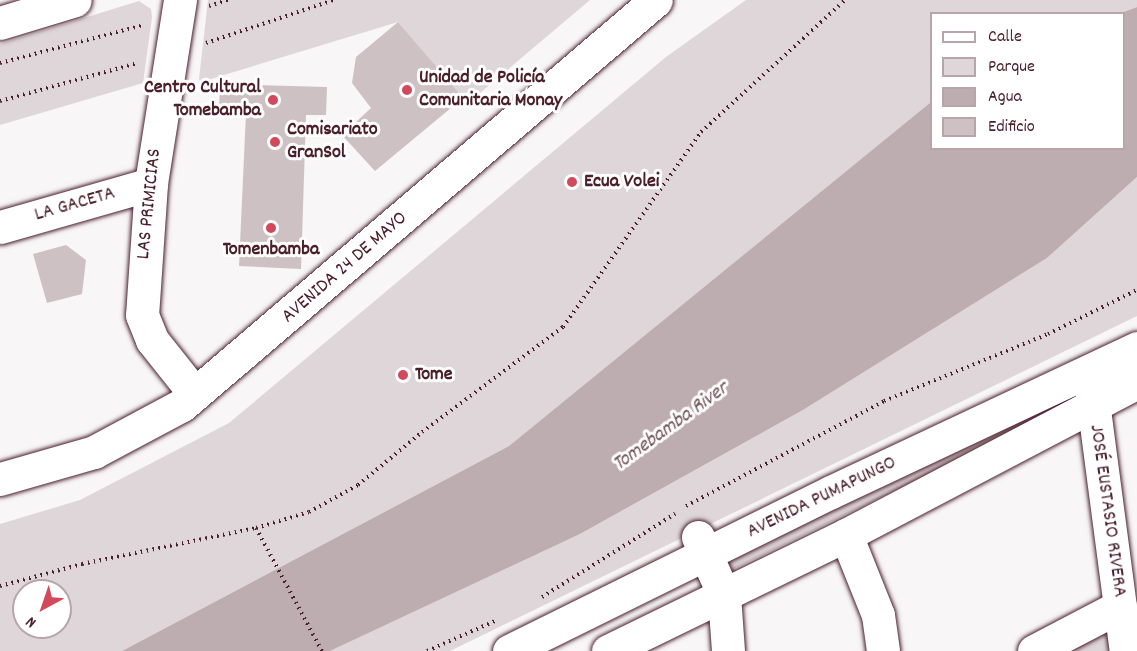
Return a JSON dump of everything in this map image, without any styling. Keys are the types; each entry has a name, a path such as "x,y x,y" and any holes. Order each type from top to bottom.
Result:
{"main road":[{"path":"0,23 75,0"},
{"name":"AVENIDA 24 DE MAYO","path":"0,479 94,452 173,411 656,0"},
{"name":"LAS PRIMICIAS","path":"178,8 151,184 142,315 152,340 195,394"},
{"name":"LA GACETA","path":"0,227 151,184"},
{"name":"AVENIDA PUMAPUNGO","path":"509,651 702,546 1137,348"},
{"name":"JOSÉ EUSTASIO RIVERA","path":"1089,370 1125,651"},
{"name":"AVENIDA PUMAPUNGO","path":"608,651 846,535 1137,382"},
{"path":"846,535 878,615 883,651"},
{"path":"702,546 724,596 728,651"},
{"path":"1034,651 1120,606"}],"path":[{"path":"0,101 171,55 334,0"},
{"path":"0,586 82,564 256,528 309,512 358,485 563,327 701,132 845,0"},
{"path":"0,63 178,8"},
{"path":"531,602 588,572 699,498 884,401 1048,334 1137,290"},
{"path":"256,528 322,651"},
{"path":"427,651 502,617"}],"green space":[{"path":"208,0 590,0 467,104 398,22 201,82 199,79"},
{"path":"746,0 1137,0 1137,7 1124,12 930,12 930,103 509,446 122,651 0,651 0,524 80,500 229,423 666,57"},
{"path":"139,1 151,9 152,17 143,83 0,125 0,44"},
{"path":"1137,177 1137,316 450,651 330,651 580,534 803,410 1047,258"},
{"path":"1137,363 999,440 729,571 724,558"},
{"path":"1105,632 1116,651 1047,651"}],"water":[{"name":"Tomebamba River","path":"1137,7 1137,177 1047,258 803,410 580,534 330,651 122,651 509,446 930,103 930,150 1125,150 1124,12"}],"building":[{"name":"Unidad de Policía Comunitaria Monay","path":"398,22 463,98 375,171 342,135 371,108 352,83 356,57"},
{"path":"220,84 327,87 326,115 306,115 301,269 239,266 246,113 219,112"},
{"path":"66,245 86,260 82,294 47,303 33,254"}],"place":[{"name":"Unidad de Policía Comunitaria Monay","path":"407,90"},
{"name":"Centro Cultural Tomebamba","path":"273,100"},
{"name":"Comisariato GranSol","path":"275,142"},
{"name":"Ecua Volei","path":"572,182"},
{"name":"Tomenbamba","path":"271,228"},
{"name":"Tome","path":"403,375"}]}
